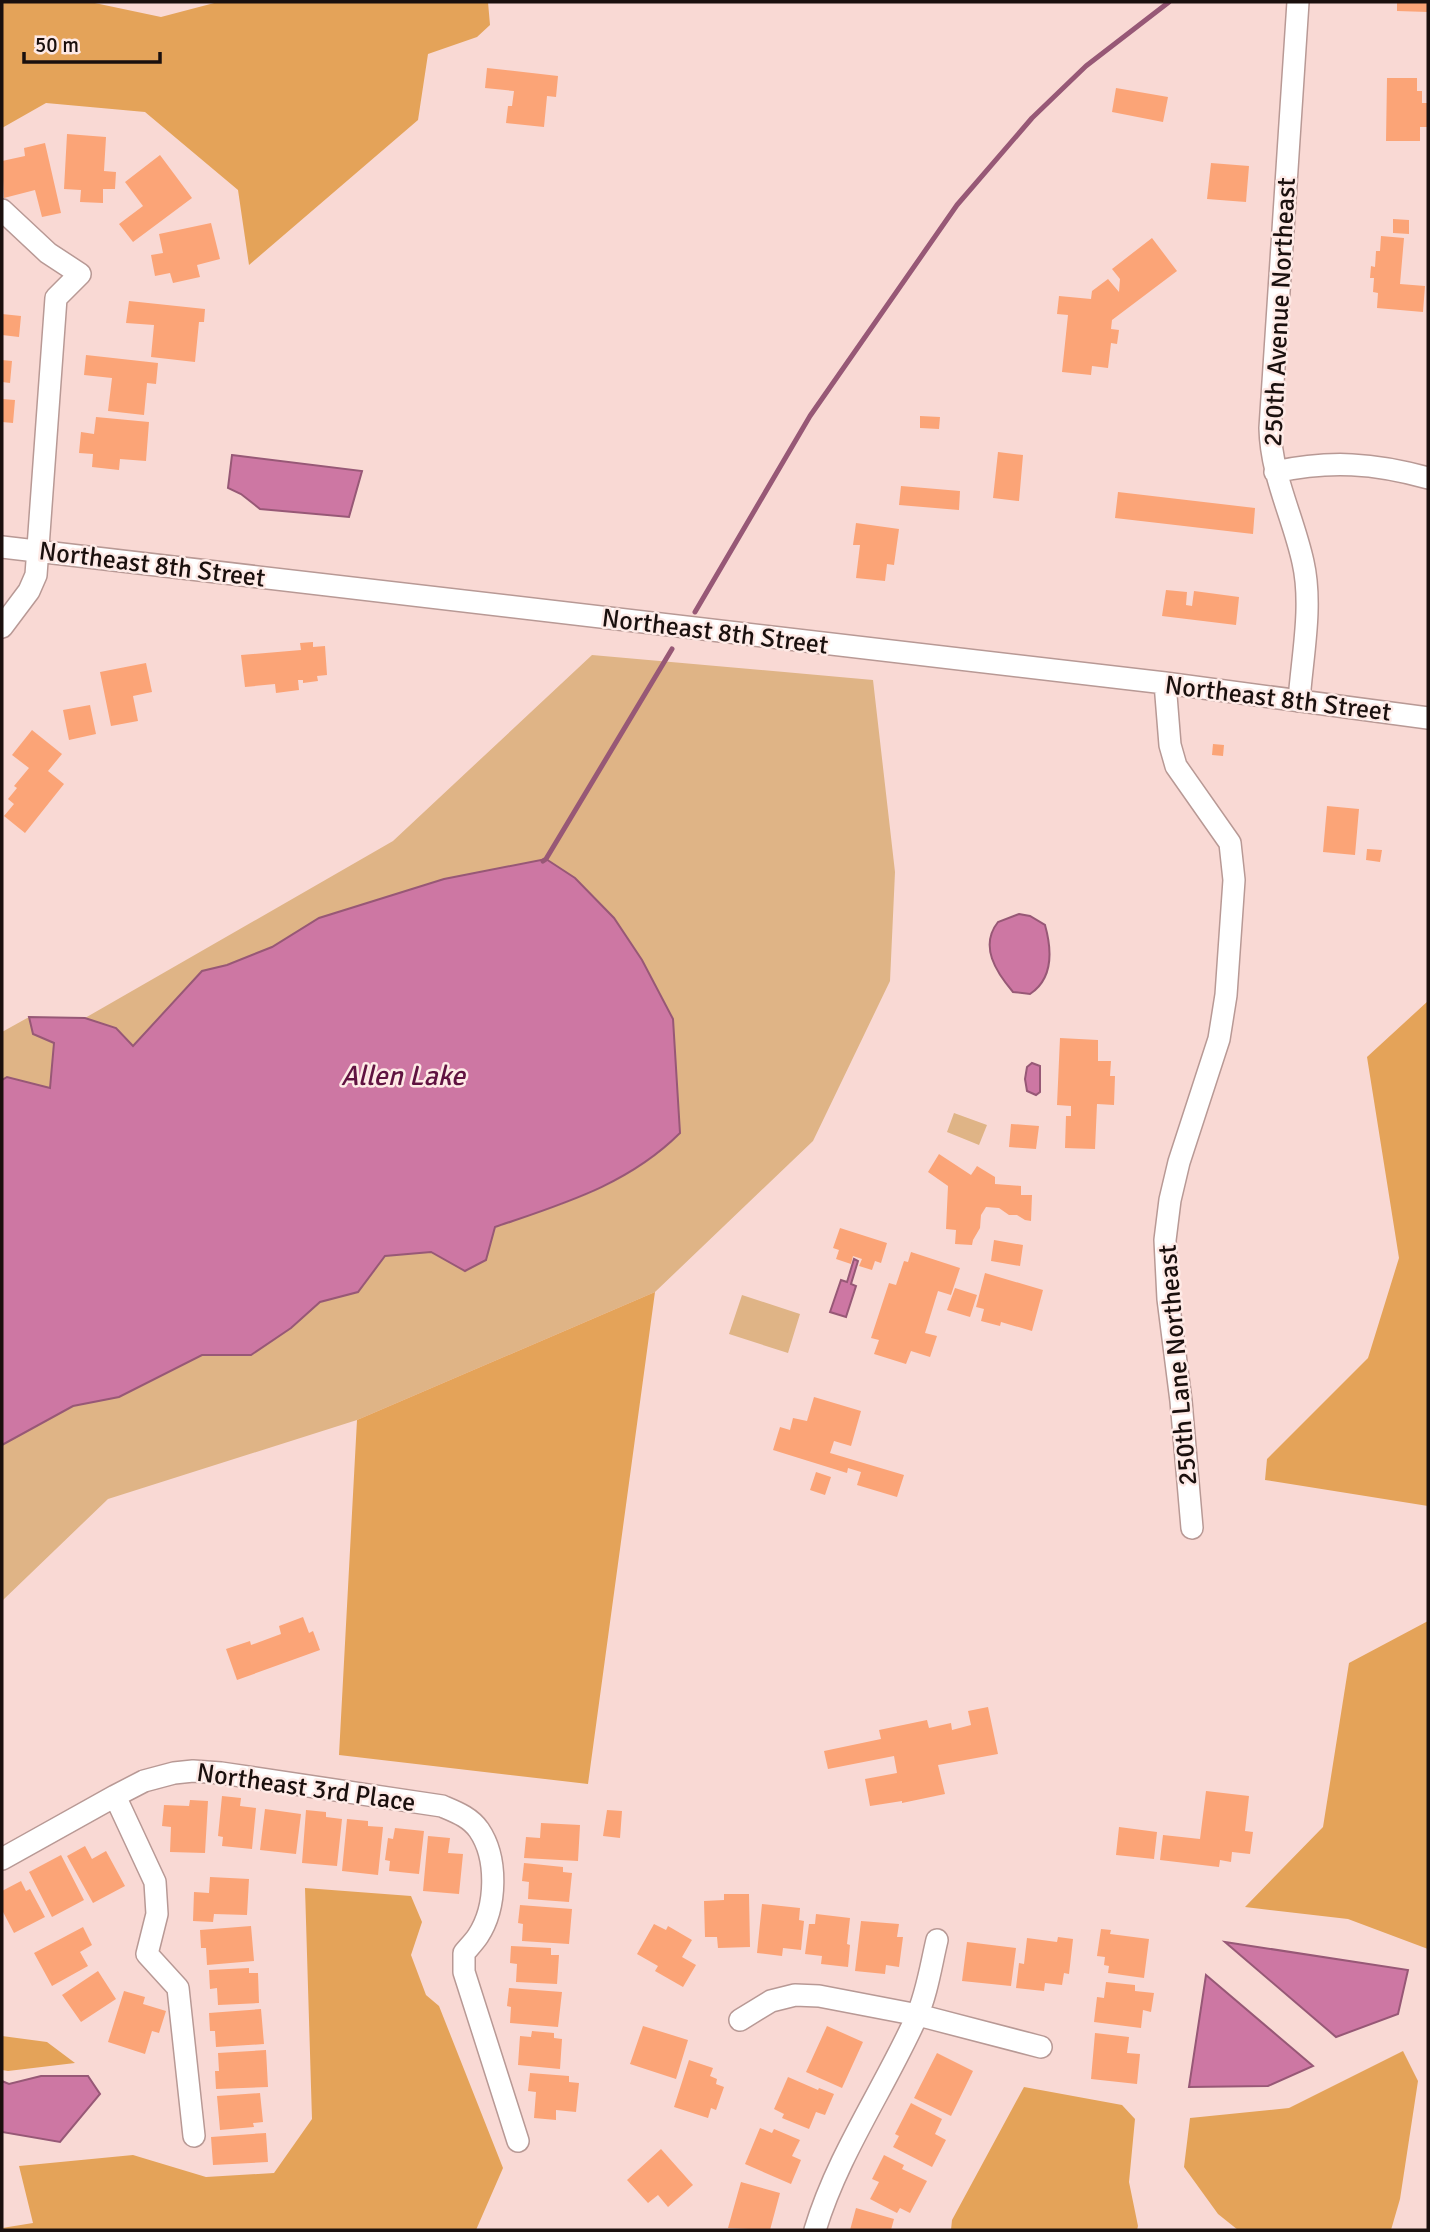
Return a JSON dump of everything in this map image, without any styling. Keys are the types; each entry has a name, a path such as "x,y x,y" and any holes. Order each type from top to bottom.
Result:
{"street":[{"name":"250th Avenue Northeast","path":"1298,2 1269,428 1270,451 1275,472 1303,562 1306,583 1299,701"},
{"path":"2,211 48,253 80,274 56,299 36,575 29,591 2,626"},
{"path":"1275,472 1305,466 1350,463 1393,468 1428,478"},
{"name":"Northeast 8th Street","path":"2,547 1164,683 1428,718"},
{"name":"250th Lane Northeast","path":"1164,683 1170,745 1176,766 1230,843 1234,880 1226,995 1219,1039 1179,1162 1170,1200 1165,1240 1168,1299 1181,1401 1192,1528"},
{"name":"Northeast 3rd Place","path":"2,1859 144,1781 193,1771 261,1778 429,1804 462,1814 478,1828 487,1845 492,1892 488,1914 479,1934 464,1953 464,1972 518,2141"},
{"path":"115,1796 155,1882 157,1914 148,1955 178,1988 194,2136"},
{"path":"816,2230 831,2183 918,2015 937,1940"},
{"path":"740,2020 771,2001 794,1995 819,1996 918,2015 1041,2047"}],"shaded area":[{"path":"2,2 90,2 161,17 218,2 488,2 490,25 477,37 428,54 418,120 249,265 238,190 145,112 46,103 2,128"},
{"path":"592,655 873,680 895,872 890,981 813,1141 655,1292 357,1420 108,1499 2,1601 2,1445 73,1406 119,1397 202,1355 251,1355 291,1328 320,1302 358,1292 385,1256 431,1252 466,1271 486,1260 495,1227 570,1201 617,1180 639,1167 680,1133 673,1018 642,960 614,918 546,859 319,918 272,947 227,965 202,971 133,1047 116,1028 85,1018 393,841"},
{"path":"1428,1001 1428,1506 1265,1480 1267,1459 1368,1358 1399,1258 1367,1057"},
{"path":"29,1017 33,1034 54,1042 50,1088 7,1077 2,1080 2,1032"},
{"path":"954,1113 987,1125 979,1145 947,1132"},
{"path":"655,1292 588,1784 339,1755 357,1420"},
{"path":"742,1295 800,1314 788,1353 729,1334"},
{"path":"1428,1621 1428,1949 1348,1919 1245,1907 1323,1827 1349,1663"},
{"path":"305,1888 411,1896 422,1922 411,1955 426,1995 439,2006 503,2168 476,2230 2,2230 33,2223 19,2166 133,2155 206,2177 274,2173 312,2119"},
{"path":"2,2036 47,2042 75,2063 2,2070"},
{"path":"1403,2051 1418,2081 1400,2199 1391,2230 1238,2230 1218,2214 1184,2167 1190,2118 1289,2108"},
{"path":"1024,2087 1122,2105 1135,2119 1129,2182 1137,2230 951,2230 952,2220"}],"water":[{"path":"232,455 362,471 349,517 260,509 241,494 228,488"},
{"name":"Allen Lake","path":"546,859 575,878 614,918 642,960 673,1019 680,1133 660,1151 616,1180 569,1201 495,1227 486,1260 465,1271 431,1252 385,1256 358,1292 320,1302 291,1328 251,1355 202,1355 119,1397 73,1406 2,1445 2,1080 7,1077 50,1088 54,1043 33,1034 29,1017 85,1018 116,1028 133,1046 202,971 227,965 272,947 319,918 444,879"},
{"path":"1019,914 1030,916 1045,925 1049,944 1047,972 1030,994 1013,992 996,967 990,949 992,931 998,922"},
{"path":"1032,1063 1040,1066 1040,1092 1036,1095 1027,1091 1025,1079 1027,1067"},
{"path":"854,1259 858,1261 851,1284 856,1286 846,1317 830,1312 841,1280 847,1282"},
{"path":"1225,1942 1408,1970 1398,2014 1336,2037"},
{"path":"1206,1975 1313,2066 1268,2086 1189,2087"},
{"path":"41,2076 88,2076 100,2094 60,2142 2,2132 2,2081 9,2084"}],"building":[{"path":"1397,2 1428,2 1428,12 1397,11"},
{"path":"487,68 558,76 556,97 547,96 544,127 506,123 508,106 512,106 514,91 485,88"},
{"path":"1387,78 1417,78 1417,91 1422,91 1422,103 1428,103 1428,127 1420,127 1420,141 1386,141"},
{"path":"1116,88 1168,97 1163,122 1112,112"},
{"path":"67,134 106,137 104,171 116,172 115,189 103,189 103,203 80,202 81,190 64,189"},
{"path":"45,143 61,213 42,217 35,190 4,198 2,161 25,156 24,148"},
{"path":"160,155 192,198 133,242 119,224 143,206 125,182"},
{"path":"1211,163 1249,166 1246,202 1207,199"},
{"path":"1393,219 1409,220 1409,234 1393,233"},
{"path":"211,223 220,259 197,265 200,277 173,283 170,273 155,276 151,255 163,253 159,234"},
{"path":"1381,236 1404,238 1400,284 1425,286 1423,312 1377,308 1378,293 1373,292 1374,278 1370,278 1371,266 1375,267 1376,251 1380,251"},
{"path":"1152,238 1177,271 1112,320 1111,329 1119,330 1117,344 1111,343 1108,368 1092,366 1091,375 1062,372 1068,315 1057,314 1059,296 1091,299 1092,291 1108,279 1119,292 1120,279 1112,269"},
{"path":"129,301 205,309 204,322 199,322 195,362 151,357 154,325 126,323"},
{"path":"2,314 21,316 19,337 2,335"},
{"path":"86,355 158,363 156,384 147,383 144,415 108,411 112,378 84,375"},
{"path":"2,360 12,361 10,383 2,382"},
{"path":"2,399 15,400 13,423 2,422"},
{"path":"920,416 940,417 939,429 920,428"},
{"path":"96,417 149,422 146,461 120,459 119,470 92,467 93,454 79,453 81,432 94,434"},
{"path":"998,452 1023,455 1019,501 993,498"},
{"path":"901,486 960,491 959,510 899,505"},
{"path":"1118,492 1255,508 1253,534 1115,518"},
{"path":"856,523 899,529 894,565 887,564 885,581 856,578 860,545 853,545"},
{"path":"1166,590 1187,592 1186,605 1192,606 1194,591 1239,597 1236,625 1162,616"},
{"path":"313,642 313,647 325,646 327,675 317,676 318,681 303,683 303,680 298,680 299,690 276,693 275,684 245,687 241,655 301,650 300,643"},
{"path":"146,663 152,692 133,696 138,721 111,726 100,672"},
{"path":"90,705 96,734 69,740 63,710"},
{"path":"32,730 62,754 48,771 64,784 25,833 4,816 14,804 8,799 17,788 14,786 29,768 12,755"},
{"path":"1213,744 1224,745 1223,756 1212,755"},
{"path":"1327,806 1359,809 1355,855 1323,852"},
{"path":"1367,849 1382,850 1380,862 1366,860"},
{"path":"1060,1038 1098,1040 1098,1061 1111,1061 1110,1076 1115,1076 1114,1105 1097,1104 1095,1149 1065,1148 1066,1116 1071,1116 1071,1106 1057,1105"},
{"path":"1011,1124 1039,1126 1036,1149 1009,1147"},
{"path":"939,1154 971,1175 977,1166 995,1177 995,1184 1021,1186 1021,1195 1032,1195 1031,1221 1017,1215 1009,1215 999,1208 986,1207 972,1245 955,1244 956,1230 946,1229 948,1186 928,1172"},
{"path":"840,1228 887,1243 881,1263 875,1261 872,1270 859,1266 862,1259 853,1256 851,1264 836,1259 839,1250 833,1248"},
{"path":"994,1240 1023,1245 1020,1266 991,1261"},
{"path":"911,1252 960,1268 951,1295 938,1291 925,1333 937,1336 930,1357 911,1351 906,1364 874,1354 879,1340 871,1338 889,1283 896,1285 904,1261 908,1262"},
{"path":"985,1273 1043,1290 1032,1331 1001,1322 1000,1326 981,1321 984,1309 976,1307"},
{"path":"955,1288 977,1295 970,1317 947,1310"},
{"path":"814,1397 861,1411 851,1446 834,1441 830,1453 904,1475 897,1497 857,1485 861,1472 848,1468 847,1473 773,1450 780,1427 790,1430 793,1418 807,1421"},
{"path":"816,1472 831,1477 825,1495 810,1490"},
{"path":"303,1617 309,1633 313,1631 320,1650 237,1680 226,1649 250,1641 251,1645 281,1634 279,1626"},
{"path":"988,1707 998,1754 938,1765 945,1794 870,1806 865,1779 897,1773 894,1756 828,1769 824,1751 881,1739 879,1730 927,1720 929,1728 951,1723 952,1730 971,1725 968,1711"},
{"path":"1206,1791 1249,1796 1245,1831 1253,1832 1250,1854 1232,1852 1231,1862 1220,1860 1219,1867 1160,1860 1163,1835 1200,1839"},
{"path":"222,1796 241,1798 240,1806 256,1808 252,1849 222,1846 223,1837 218,1836"},
{"path":"190,1800 208,1801 205,1853 170,1852 171,1827 162,1826 164,1805 189,1806"},
{"path":"265,1809 301,1814 296,1854 260,1850"},
{"path":"306,1810 326,1812 326,1817 342,1819 337,1866 302,1863"},
{"path":"607,1810 622,1811 620,1838 603,1836"},
{"path":"347,1819 368,1821 368,1826 383,1827 378,1875 342,1871"},
{"path":"541,1823 580,1825 578,1861 524,1858 526,1837 540,1838"},
{"path":"1119,1827 1157,1832 1154,1859 1116,1855"},
{"path":"395,1828 424,1831 419,1874 389,1871 390,1861 385,1860 388,1838 393,1839"},
{"path":"428,1836 450,1838 448,1853 463,1854 459,1894 423,1891"},
{"path":"85,1846 92,1859 106,1851 125,1886 93,1903 67,1856"},
{"path":"61,1855 84,1900 52,1917 29,1872"},
{"path":"524,1863 563,1867 563,1872 572,1873 569,1902 528,1899 529,1882 522,1881"},
{"path":"210,1877 249,1879 247,1915 214,1914 213,1922 193,1921 194,1892 209,1893"},
{"path":"21,1881 26,1891 30,1889 45,1917 14,1933 2,1910 2,1891"},
{"path":"724,1894 749,1894 750,1947 718,1948 717,1937 705,1937 704,1901 724,1900"},
{"path":"762,1904 800,1908 799,1920 804,1921 801,1950 783,1948 782,1956 757,1953"},
{"path":"520,1905 572,1909 569,1944 522,1941 523,1924 518,1923"},
{"path":"816,1914 850,1918 848,1967 821,1964 822,1956 805,1954 809,1924 815,1924"},
{"path":"861,1921 899,1924 897,1937 903,1937 899,1967 886,1965 885,1974 855,1971"},
{"path":"654,1924 666,1930 668,1926 692,1940 682,1957 696,1965 683,1987 655,1971 658,1966 637,1954"},
{"path":"251,1926 254,1961 207,1965 206,1948 201,1948 200,1930"},
{"path":"83,1927 92,1945 80,1952 88,1966 52,1986 34,1953"},
{"path":"1101,1929 1111,1930 1110,1934 1149,1939 1144,1978 1108,1973 1109,1966 1104,1965 1105,1957 1097,1956"},
{"path":"1058,1937 1073,1939 1069,1974 1064,1973 1062,1985 1045,1983 1044,1991 1016,1988 1019,1963 1024,1964 1027,1938 1057,1942"},
{"path":"967,1942 1016,1948 1011,1986 962,1981"},
{"path":"511,1946 551,1948 551,1955 559,1955 557,1984 516,1982 517,1964 510,1963"},
{"path":"249,1968 249,1973 258,1973 259,2003 218,2005 217,1988 210,1989 209,1970"},
{"path":"98,1971 116,1999 81,2022 62,1995"},
{"path":"1106,1982 1135,1985 1135,1991 1154,1993 1151,2012 1143,2010 1141,2028 1094,2022 1097,1997 1104,1998"},
{"path":"509,1988 562,1992 558,2027 510,2023 511,2007 507,2006"},
{"path":"124,1991 145,1997 143,2004 166,2011 159,2033 152,2031 145,2054 108,2042"},
{"path":"261,2009 264,2044 216,2047 215,2031 210,2031 209,2013"},
{"path":"643,2026 688,2040 676,2079 630,2064"},
{"path":"827,2026 863,2042 842,2088 806,2072"},
{"path":"532,2031 554,2033 554,2038 562,2039 560,2069 518,2065 520,2036 531,2037"},
{"path":"1095,2033 1129,2037 1127,2053 1140,2054 1137,2084 1091,2079"},
{"path":"266,2050 268,2087 216,2089 218,2053"},
{"path":"937,2053 973,2071 951,2116 914,2098"},
{"path":"689,2060 713,2068 710,2076 717,2079 716,2084 724,2087 716,2110 711,2108 708,2118 674,2107"},
{"path":"530,2073 569,2076 569,2082 579,2083 576,2112 556,2110 556,2120 534,2118 536,2092 528,2091"},
{"path":"788,2077 834,2094 825,2115 816,2112 809,2129 782,2118 784,2114 774,2109"},
{"path":"260,2093 263,2122 253,2123 254,2127 220,2130 217,2096"},
{"path":"911,2103 942,2119 935,2134 946,2140 932,2167 893,2147 899,2136 895,2134"},
{"path":"760,2128 772,2133 774,2129 800,2140 792,2156 801,2160 791,2184 745,2164"},
{"path":"266,2133 268,2162 213,2165 211,2137"},
{"path":"661,2149 693,2185 668,2207 658,2195 648,2203 627,2180"},
{"path":"884,2155 904,2165 902,2169 927,2181 910,2213 900,2208 897,2213 870,2199 879,2182 872,2179"},
{"path":"741,2182 780,2193 770,2230 728,2228"},
{"path":"856,2208 894,2219 891,2230 850,2230"}],"waterway":[{"path":"695,612 810,416 957,205 1032,118 1086,66 1169,2"},
{"path":"543,861 672,649"}]}
